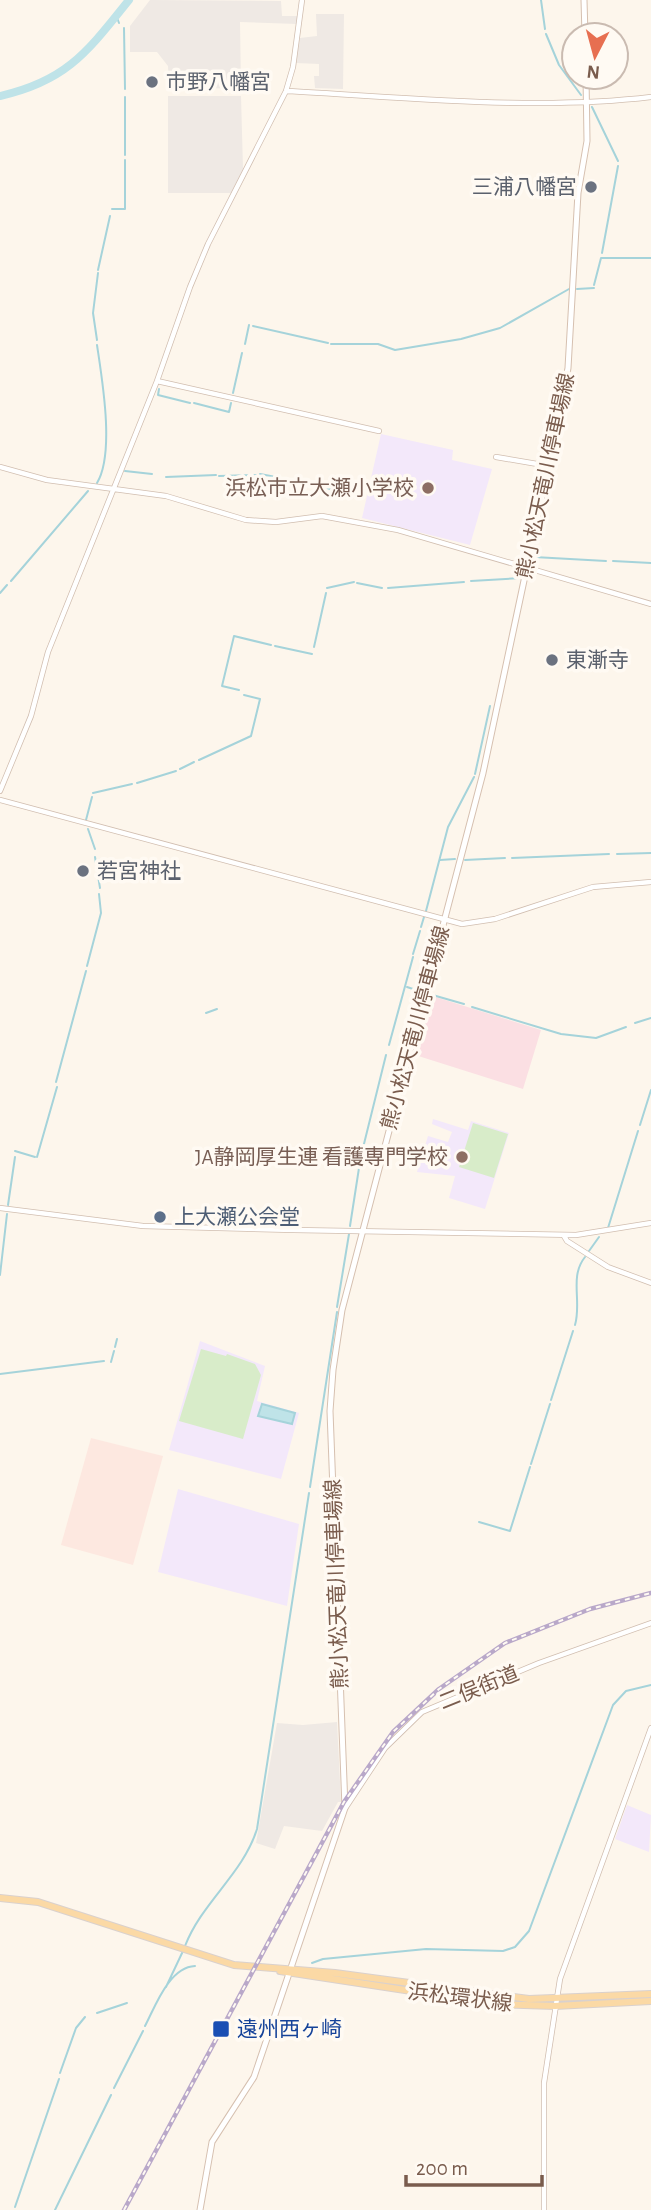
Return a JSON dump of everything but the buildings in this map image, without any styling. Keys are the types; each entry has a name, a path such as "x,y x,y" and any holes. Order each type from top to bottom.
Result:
{"main road":[{"path":"584,0 585,21"},
{"name":"熊小松天竜川停車場線","path":"200,2210 212,2142 254,2077 345,1808 330,1411 338,1333 361,1230 483,773 549,466 568,369 578,193 587,141 586,91"},
{"name":"浜松環状線","path":"0,1898 38,1902 234,1965 556,2002 651,2001"},
{"name":"浜松環状線","path":"556,2002 651,1994"}],"street":[{"path":"0,791 31,716 48,652 157,381 208,244 286,91 293,67 302,0"},
{"path":"286,91 507,102 586,102 651,97"},
{"path":"157,381 379,431"},
{"path":"496,457 549,466"},
{"path":"0,467 37,478 166,496 246,520 276,522 322,516 371,524 527,566 651,604"},
{"path":"0,800 462,924 478,922 593,887 651,882"},
{"path":"0,1208 143,1226 564,1236 651,1223"},
{"path":"564,1236 567,1241 608,1267 651,1283"},
{"name":"二俣街道","path":"345,1808 385,1748 422,1712 539,1663 651,1623"},
{"path":"544,2210 544,2083 556,2002 571,1943 651,1728"}],"shaded area":[{"path":"150,0 281,1 282,16 298,16 297,24 240,22 241,88 169,89 168,66 157,52 130,52 130,26"},
{"path":"316,14 344,14 343,89 315,88 314,76 319,76 319,64 296,63 300,38 317,36"},
{"path":"168,96 241,96 243,169 231,193 168,193"},
{"name":"浜松市立大瀬小学校","path":"381,434 453,450 452,460 492,469 470,545 362,518"},
{"path":"429,995 541,1030 523,1089 412,1054"},
{"name":"JA静岡厚生連 看護専門学校","path":"433,1119 468,1130 471,1121 509,1133 485,1209 449,1198 455,1176 417,1172 428,1136 448,1142 452,1132 432,1124"},
{"path":"200,1341 265,1366 257,1401 299,1413 281,1479 169,1450"},
{"path":"91,1438 163,1456 133,1565 61,1545"},
{"path":"178,1489 299,1524 287,1606 158,1572"},
{"path":"337,1722 341,1802 338,1802 322,1831 284,1826 275,1849 256,1843 277,1723 303,1725"},
{"path":"627,1805 651,1815 649,1852 615,1839"}],"green space":[{"path":"473,1123 508,1134 494,1178 459,1167"},
{"path":"201,1349 226,1356 227,1354 255,1364 261,1375 243,1439 179,1421"}],"water":[{"path":"262,1404 295,1413 292,1424 258,1416"}],"waterway":[{"path":"0,96 43,82 74,62 129,0"},
{"path":"541,0 545,29"},
{"path":"116,15 119,23"},
{"path":"124,28 125,89"},
{"path":"546,34 559,65 581,95"},
{"path":"125,97 125,155"},
{"path":"592,107 618,161"},
{"path":"112,209 125,209 125,160"},
{"path":"602,253 618,166"},
{"path":"98,270 110,216"},
{"path":"594,285 601,258 651,258"},
{"path":"97,340 93,313 98,273"},
{"path":"577,289 594,288"},
{"path":"331,344 378,344 395,350 461,339 500,328 569,289"},
{"path":"245,344 249,325"},
{"path":"253,326 328,343"},
{"path":"97,345 106,416 105,454 97,483"},
{"path":"233,393 242,353"},
{"path":"159,389 158,395 190,403"},
{"path":"194,403 229,412 231,403"},
{"path":"125,471 152,474"},
{"path":"260,474 297,481"},
{"path":"166,477 216,475"},
{"path":"219,476 256,475"},
{"path":"300,482 361,496"},
{"path":"11,581 88,491"},
{"path":"534,557 606,561"},
{"path":"613,561 651,563"},
{"path":"471,581 521,578"},
{"path":"327,588 354,582"},
{"path":"388,588 464,582"},
{"path":"357,583 382,588"},
{"path":"0,593 7,585"},
{"path":"314,647 326,593"},
{"path":"239,690 222,686 234,636 271,645"},
{"path":"275,646 312,654"},
{"path":"199,760 251,736 260,699 244,695"},
{"path":"475,774 490,706"},
{"path":"180,769 194,762"},
{"path":"137,783 176,771"},
{"path":"426,911 448,827 474,777"},
{"path":"93,793 132,784"},
{"path":"86,820 92,797"},
{"path":"88,829 95,849"},
{"path":"617,854 651,853"},
{"path":"512,858 609,854"},
{"path":"95,857 100,888"},
{"path":"465,860 505,858"},
{"path":"440,860 455,859"},
{"path":"87,966 101,913 99,894"},
{"path":"421,927 424,917"},
{"path":"413,954 420,931"},
{"path":"389,1045 413,957"},
{"path":"56,1082 86,971"},
{"path":"407,987 422,992"},
{"path":"429,994 464,1004"},
{"path":"472,1007 561,1034 596,1038 626,1027"},
{"path":"206,1013 217,1009"},
{"path":"635,1023 651,1018"},
{"path":"359,1164 386,1055"},
{"path":"37,1157 57,1087"},
{"path":"640,1125 651,1090"},
{"path":"608,1228 638,1131"},
{"path":"15,1151 35,1157"},
{"path":"8,1205 15,1157"},
{"path":"350,1226 359,1168"},
{"path":"0,1275 7,1214"},
{"path":"337,1307 349,1234"},
{"path":"589,1251 599,1237"},
{"path":"575,1325 578,1273 585,1257"},
{"path":"310,1487 337,1312"},
{"path":"551,1400 573,1331"},
{"path":"115,1347 117,1339"},
{"path":"111,1362 114,1351"},
{"path":"0,1374 104,1361"},
{"path":"531,1464 550,1404"},
{"path":"479,1522 510,1531 530,1467"},
{"path":"185,1946 201,1915 242,1860 257,1829 309,1493"},
{"path":"312,1963 323,1959 426,1949 503,1951 515,1947 529,1931 613,1705 626,1691 651,1685"},
{"path":"166,1987 183,1951"},
{"path":"145,2026 170,1980 186,1968 195,1966"},
{"path":"97,2013 127,2003"},
{"path":"60,2073 76,2028 85,2017"},
{"path":"114,2088 143,2031"},
{"path":"15,2207 59,2079"},
{"path":"55,2210 111,2095"}],"railway":[{"path":"124,2210 344,1802 393,1732 439,1689 505,1643 590,1609 651,1593"}],"place":[{"name":"市野八幡宮","path":"152,82"},
{"name":"三浦八幡宮","path":"591,187"},
{"name":"浜松市立大瀬小学校","path":"428,488"},
{"name":"東漸寺","path":"552,660"},
{"name":"若宮神社","path":"83,871"},
{"name":"JA静岡厚生連 看護専門学校","path":"462,1157"},
{"name":"上大瀬公会堂","path":"160,1217"},
{"name":"遠州西ヶ崎","path":"221,2029"}]}
